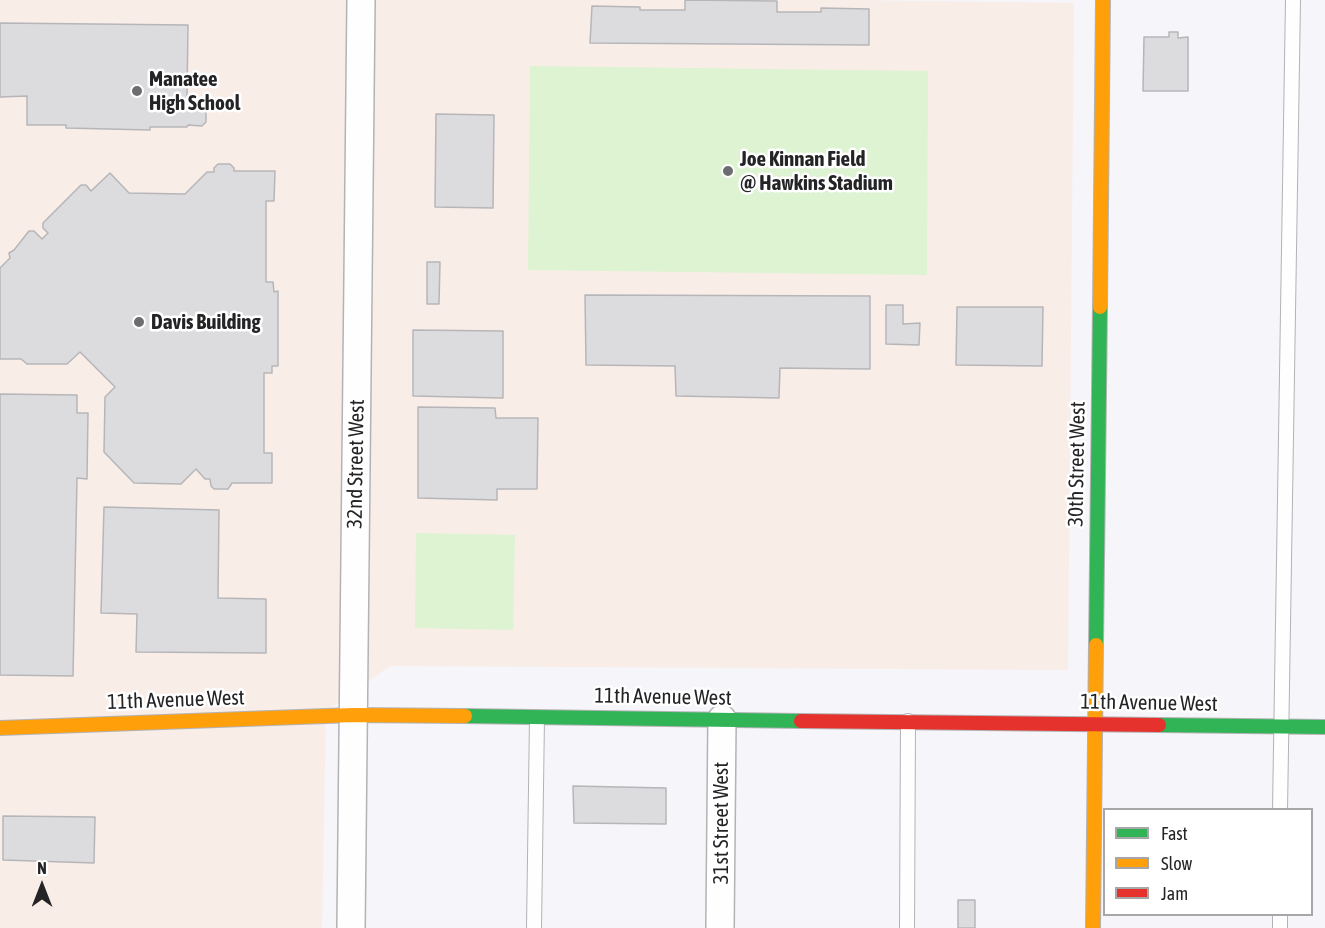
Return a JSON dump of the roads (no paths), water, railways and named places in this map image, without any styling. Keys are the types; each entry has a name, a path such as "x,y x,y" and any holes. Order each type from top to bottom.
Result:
{"street":[{"name":"32nd Street West","path":"351,928 361,0"},
{"name":"30th Street West","path":"1093,928 1103,0"},
{"name":"11th Avenue West","path":"0,728 352,715 1325,727"},
{"name":"31st Street West","path":"720,928 722,719"}],"lane":[{"path":"1280,808 1293,0"},
{"path":"534,928 537,717"},
{"path":"907,928 908,721"}],"place":[{"name":"Manatee High School","path":"137,91"},
{"name":"Joe Kinnan Field @ Hawkins Stadium","path":"728,171"},
{"name":"Davis Building","path":"139,322"}]}
